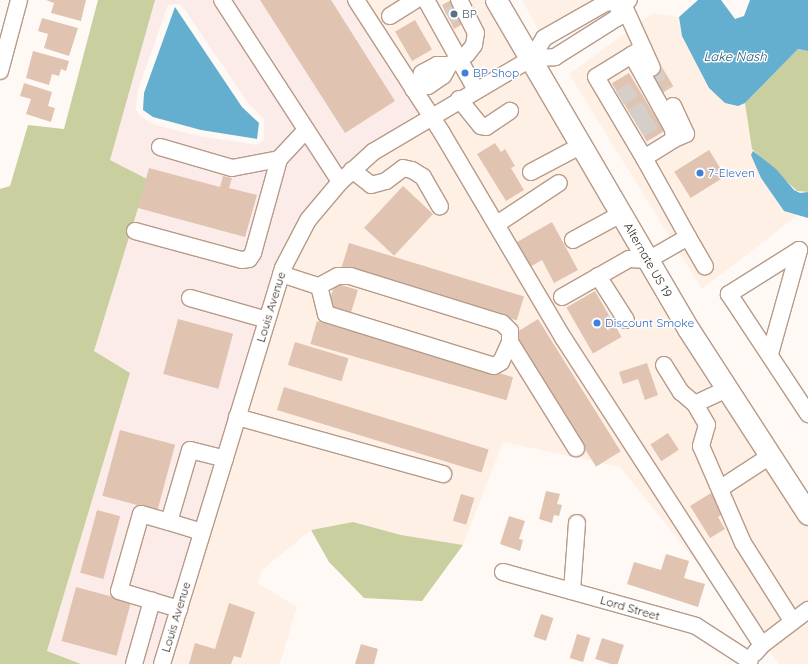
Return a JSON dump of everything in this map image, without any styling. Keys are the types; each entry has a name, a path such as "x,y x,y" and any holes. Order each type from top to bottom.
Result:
{"main road":[{"name":"Alternate US 19","path":"496,0 532,58 648,260 727,389 808,514"}],"street":[{"path":"0,71 19,0"},
{"path":"222,0 340,182"},
{"path":"356,0 416,86 431,116 497,224 564,339 762,644"},
{"path":"390,16 416,0"},
{"path":"416,86 428,86 443,76 453,63 474,45 476,33 454,12 426,0"},
{"path":"532,58 544,38 607,2 626,2"},
{"path":"532,58 555,57 617,18 626,2"},
{"path":"626,2 646,79 673,130 674,140"},
{"path":"454,12 453,63 476,90"},
{"path":"638,51 596,77 616,100 631,126 644,158 706,266"},
{"name":"Louis Avenue","path":"162,664 281,274 308,220 340,182 373,152 431,116 532,58"},
{"path":"460,99 481,126 486,127 510,112"},
{"path":"644,158 686,134 686,130 659,106"},
{"path":"135,231 242,260 249,259 254,253 279,159 306,130"},
{"path":"531,172 582,145"},
{"path":"160,147 232,168 279,159"},
{"path":"352,170 372,185 386,181 403,168 412,170 423,176 440,206"},
{"path":"497,224 559,183"},
{"path":"573,240 621,214"},
{"path":"562,297 629,259 648,260 688,237"},
{"path":"770,354 799,250 729,294 770,354 808,414"},
{"path":"281,274 319,286 338,276 350,276 502,323 510,331 510,342 501,362 494,366 326,314 319,286"},
{"path":"598,276 626,320"},
{"path":"190,298 267,320"},
{"path":"510,342 576,448"},
{"path":"664,365 681,392 695,404 707,425 701,446 702,452 721,488 743,543 793,622"},
{"path":"695,404 727,389"},
{"path":"237,418 443,474"},
{"path":"169,522 190,450 224,459"},
{"path":"721,488 770,456"},
{"path":"178,609 119,591 140,514 202,532"},
{"path":"572,591 577,523"},
{"name":"Lord Street","path":"503,572 696,626 749,662"},
{"path":"134,664 152,601"},
{"path":"749,662 762,644 808,610"}],"shaded area":[{"path":"153,0 366,0 428,107 368,147 273,268 154,664 81,664 46,651 102,467 94,351 147,179 107,161","holes":["181,4 248,103 264,119 264,140 257,145 199,136 152,124 139,115 136,109 138,90 168,5"]},
{"path":"366,0 489,0 522,56 428,107"},
{"path":"522,0 601,0 540,33"},
{"path":"653,13 679,17 682,36 707,84 738,106 745,103 761,178 784,211 798,215 702,289 569,74"},
{"path":"529,67 683,333 808,526 808,602 758,639 620,467 503,442 463,545 401,535 353,522 311,530 262,570 258,583 297,607 280,664 169,664 290,271 315,223 345,186 377,157"},
{"path":"808,619 808,664 779,664 767,649"}],"green space":[{"path":"98,0 155,0 110,160 147,179 94,351 130,373 47,651 81,664 0,664 0,189 10,186 28,125 64,129"},
{"path":"798,49 808,51 808,192 797,191 752,149 745,103"},
{"path":"353,522 401,535 463,545 422,601 364,598 329,562 311,530"}],"water":[{"name":"Lake Nash","path":"698,0 721,0 735,19 744,16 750,0 808,0 808,51 798,49 745,103 738,106 725,103 709,88 682,36 679,17"},
{"path":"175,7 242,107 259,123 257,139 201,130 153,117 143,110 144,93"},
{"path":"753,151 776,169 794,190 800,193 808,192 808,218 784,211 761,178 751,155"}],"building":[{"path":"46,0 86,0 81,21 51,13 54,3"},
{"path":"260,0 331,0 395,101 345,133"},
{"name":"BP","path":"451,0 466,22 454,29 442,5"},
{"path":"42,18 78,28 69,56 44,48 48,34 38,31"},
{"path":"415,20 432,49 412,61 395,32"},
{"path":"33,51 69,61 66,71 61,69 59,76 52,74 49,85 26,78"},
{"path":"660,64 673,86 661,93 648,71"},
{"path":"629,73 664,131 647,142 612,83"},
{"path":"24,83 52,92 48,106 55,108 51,122 26,114 31,99 20,96"},
{"path":"495,143 501,152 505,149 515,166 511,168 524,190 506,201 477,154"},
{"name":"7-Eleven","path":"709,150 725,176 691,198 674,172"},
{"path":"149,168 220,187 223,176 232,178 229,188 257,195 245,237 138,208"},
{"path":"403,186 433,214 394,256 364,228"},
{"path":"552,222 578,270 554,283 542,260 530,267 517,242"},
{"path":"349,243 524,297 517,320 342,267"},
{"path":"335,283 358,290 351,313 328,306"},
{"path":"595,291 622,337 593,353 566,308"},
{"path":"178,319 233,334 218,389 163,374"},
{"path":"538,319 621,451 596,467 513,334"},
{"path":"317,321 513,377 506,400 310,344"},
{"path":"295,342 349,358 342,381 288,365"},
{"path":"647,363 658,395 645,400 638,379 623,384 619,372"},
{"path":"284,387 489,450 482,473 277,410"},
{"path":"120,430 175,445 157,510 102,496"},
{"path":"668,433 679,450 661,461 650,444"},
{"path":"546,491 560,494 557,504 562,505 559,516 554,515 552,523 539,519"},
{"path":"711,493 724,513 718,517 725,529 710,538 690,506"},
{"path":"461,494 474,498 466,525 453,521"},
{"path":"97,510 120,516 103,579 80,573"},
{"path":"509,516 525,521 519,539 523,540 520,551 500,544"},
{"path":"666,554 689,561 684,578 705,584 698,607 627,584 634,562 661,570"},
{"path":"76,587 131,602 117,656 62,641"},
{"path":"229,603 255,612 241,658 234,656 231,664 189,664 195,643 215,649"},
{"path":"541,614 553,618 546,641 534,637"},
{"path":"577,634 590,638 583,662 570,658"},
{"path":"602,638 624,645 618,664 611,664 595,659"},
{"path":"361,644 378,649 374,664 355,664"}],"tunnel":[{"path":"448,17 459,10"},
{"path":"652,68 664,91"},
{"path":"620,98 638,87"},
{"path":"632,117 649,106"},
{"path":"640,130 657,119"}],"place":[{"name":"BP","path":"454,14"},
{"name":"BP Shop","path":"465,73"},
{"name":"7-Eleven","path":"700,173"},
{"name":"Discount Smoke","path":"597,323"}]}
